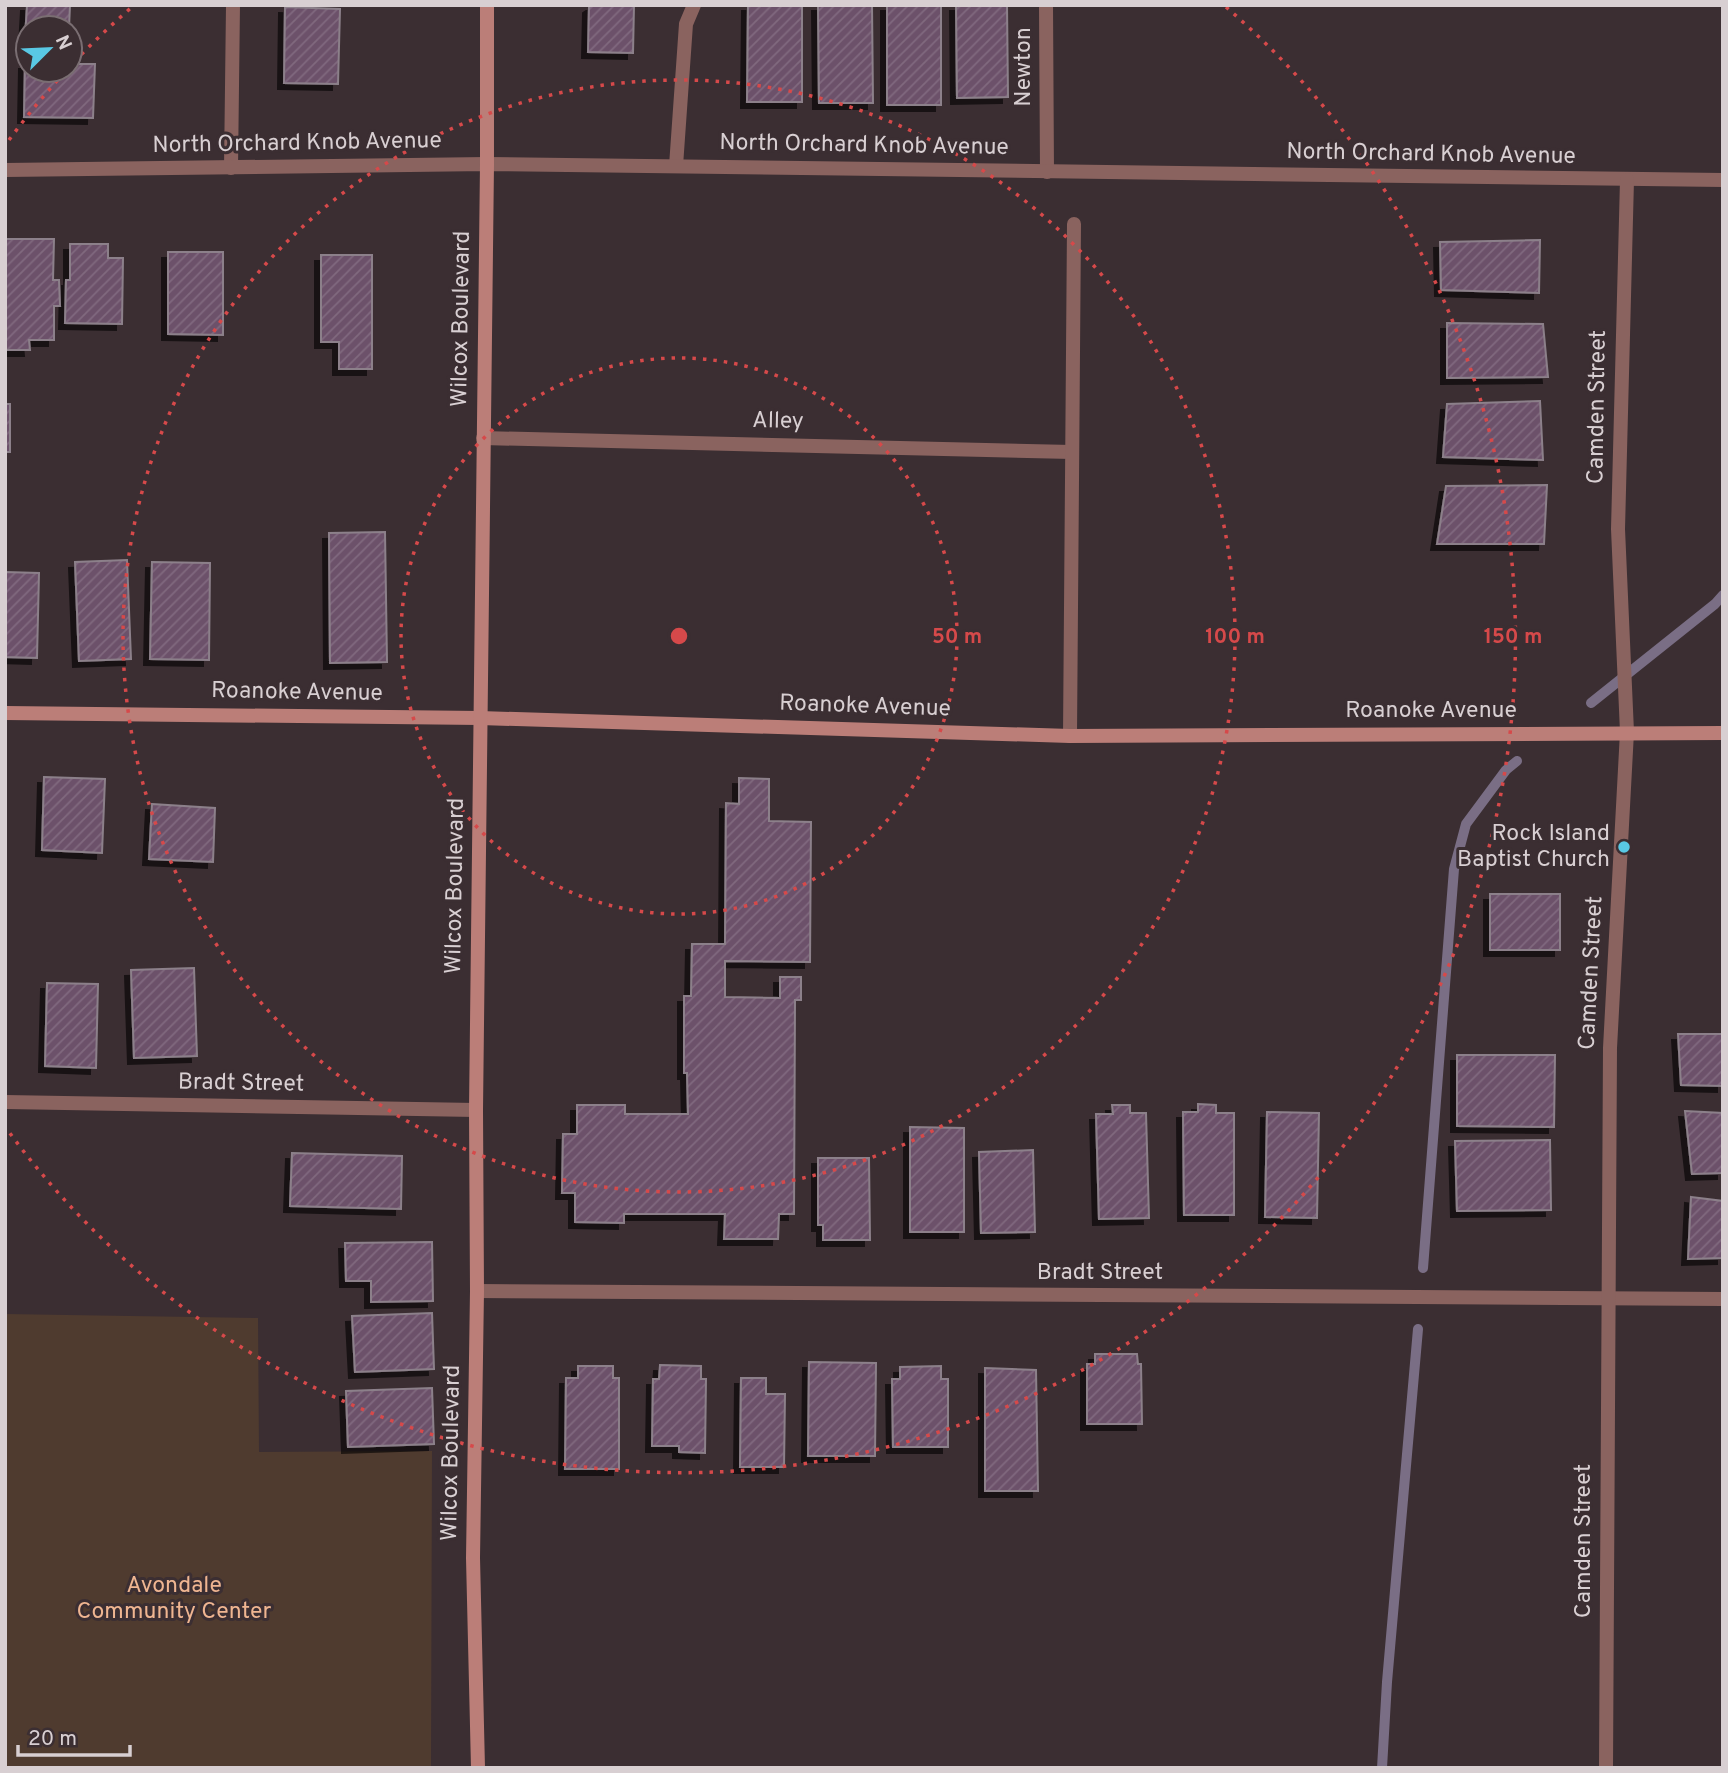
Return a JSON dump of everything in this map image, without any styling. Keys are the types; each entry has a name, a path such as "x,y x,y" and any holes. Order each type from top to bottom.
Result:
{"main road":[{"name":"Wilcox Boulevard","path":"478,1768 473,1558 487,5"},
{"name":"Roanoke Avenue","path":"5,713 480,718 1070,736 1723,733"}],"street":[{"path":"231,168 233,5"},
{"path":"676,166 686,24 694,5"},
{"name":"Newton","path":"1046,5 1047,172"},
{"name":"North Orchard Knob Avenue","path":"5,170 487,164 1723,180"},
{"name":"Camden Street","path":"1606,1768 1610,1048 1627,732 1618,529 1627,180"},
{"path":"1070,736 1073,224"},
{"name":"Alley","path":"483,438 1072,452"},
{"name":"Bradt Street","path":"5,1102 477,1110"},
{"name":"Bradt Street","path":"477,1291 1723,1299"}],"green space":[{"name":"Avondale Community Center","path":"5,1314 258,1318 259,1452 432,1451 431,1768 5,1768"}],"building":[{"path":"27,5 70,5 70,14 26,14"},
{"path":"634,5 633,53 588,52 589,7"},
{"path":"748,5 802,5 802,102 747,102"},
{"path":"818,5 872,5 873,103 819,103"},
{"path":"887,5 941,5 941,105 887,105"},
{"path":"956,5 1007,5 1008,97 957,98"},
{"path":"285,7 340,9 338,84 284,83"},
{"path":"84,64 95,64 93,118 24,117 25,84 84,84"},
{"path":"5,239 54,239 53,280 59,280 60,306 54,306 54,340 29,340 30,350 5,350"},
{"path":"1540,240 1539,293 1441,290 1440,242"},
{"path":"70,244 108,244 108,258 123,258 122,324 65,323 66,280 70,280"},
{"path":"168,252 223,252 223,335 168,334"},
{"path":"321,255 372,255 372,369 339,369 339,342 321,342"},
{"path":"1447,323 1543,324 1548,377 1447,378"},
{"path":"1540,401 1543,460 1443,457 1447,404"},
{"path":"5,404 10,404 10,452 5,452"},
{"path":"1547,485 1544,544 1437,544 1446,486"},
{"path":"385,532 387,662 330,663 329,533"},
{"path":"127,560 131,659 79,661 75,562"},
{"path":"152,562 210,563 209,660 150,659"},
{"path":"5,572 39,573 37,658 5,657"},
{"path":"44,777 105,779 102,853 42,850"},
{"path":"739,778 769,779 769,821 811,822 810,962 725,961 725,997 780,998 780,977 801,977 801,1000 795,1000 794,1214 779,1214 778,1239 724,1239 725,1214 624,1214 624,1223 575,1222 575,1193 562,1193 563,1134 577,1134 577,1105 625,1105 625,1114 688,1114 687,1073 684,1073 684,996 691,996 692,944 725,944 726,803 739,804"},
{"path":"152,804 215,808 213,862 149,859"},
{"path":"1490,894 1560,894 1560,950 1490,950"},
{"path":"194,968 197,1056 134,1058 131,970"},
{"path":"47,983 98,984 96,1068 45,1066"},
{"path":"1678,1034 1723,1034 1723,1086 1681,1085"},
{"path":"1457,1055 1555,1055 1554,1127 1457,1126"},
{"path":"1198,1104 1216,1105 1216,1113 1234,1113 1234,1215 1184,1215 1183,1112 1198,1112"},
{"path":"1112,1105 1130,1105 1130,1113 1146,1113 1149,1218 1099,1219 1096,1114 1113,1114"},
{"path":"1685,1111 1723,1113 1723,1173 1692,1174"},
{"path":"1267,1112 1319,1113 1317,1218 1265,1217"},
{"path":"910,1127 964,1128 964,1232 910,1232"},
{"path":"1550,1140 1551,1210 1457,1211 1455,1141"},
{"path":"1033,1150 1035,1232 981,1233 979,1152"},
{"path":"292,1153 402,1156 401,1209 290,1206"},
{"path":"818,1158 869,1158 870,1240 823,1240 823,1225 818,1225"},
{"path":"1691,1197 1723,1201 1723,1258 1688,1259"},
{"path":"432,1242 433,1301 371,1302 371,1281 346,1281 345,1243"},
{"path":"432,1313 434,1369 355,1372 352,1316"},
{"path":"1095,1354 1137,1354 1138,1364 1141,1364 1142,1424 1087,1424 1087,1364 1095,1364"},
{"path":"809,1362 876,1363 875,1456 808,1456"},
{"path":"660,1365 701,1366 701,1379 706,1379 705,1453 679,1452 679,1446 652,1446 653,1379 659,1379"},
{"path":"578,1366 613,1366 613,1378 619,1378 619,1469 565,1469 566,1378 578,1378"},
{"path":"941,1366 941,1379 948,1379 948,1447 893,1447 892,1379 900,1379 900,1367"},
{"path":"985,1368 1036,1370 1038,1491 985,1491"},
{"path":"741,1378 766,1378 766,1394 785,1394 784,1467 740,1467"},
{"path":"432,1388 434,1444 348,1447 346,1391"}],"waterway":[{"path":"1591,703 1723,595"},
{"path":"1423,1268 1454,869 1466,824 1506,770 1517,761"},
{"path":"1382,1768 1418,1329"}],"place":[{"name":"Rock Island Baptist Church","path":"1624,847"}]}
